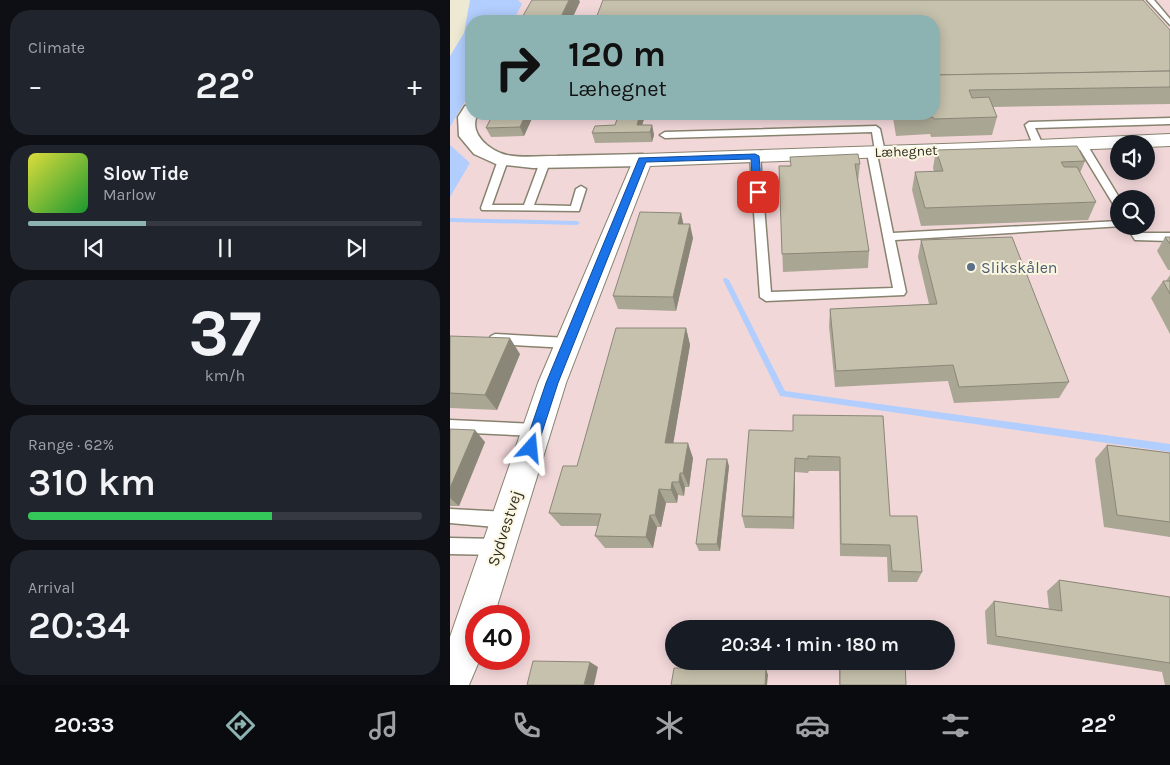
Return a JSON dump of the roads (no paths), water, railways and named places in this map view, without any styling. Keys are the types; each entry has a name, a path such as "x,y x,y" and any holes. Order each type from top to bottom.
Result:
{"street":[{"path":"467,120 468,136 480,150 503,160 545,162 642,160"},
{"name":"Læhegnet","path":"642,160 1170,140"},
{"name":"Sydvestvej","path":"450,683 458,646 503,533 552,383 642,160"},
{"name":"Sydvestvej","path":"458,646 459,685"}],"lane":[{"path":"1150,0 1170,23"},
{"path":"1038,145 1029,125 1170,121"},
{"path":"665,135 876,129 876,152 889,237 900,292 766,298 755,156"},
{"path":"1081,143 1110,190"},
{"path":"503,160 486,208 575,209 581,189"},
{"path":"528,208 545,162"},
{"path":"889,237 1110,225"},
{"path":"1138,235 1139,237 1170,237"},
{"path":"480,338 568,343"},
{"path":"450,426 536,430"},
{"path":"450,516 503,533"},
{"path":"450,546 503,533"}],"water":[{"path":"470,0 518,0 522,4 516,15 467,15"},
{"path":"465,28 465,101 450,127 450,56 464,33"},
{"path":"450,145 470,163 450,197"}],"waterway":[{"path":"450,220 577,223"},
{"path":"726,280 783,394 1170,448"}],"place":[{"name":"Slikskålen","path":"971,267"}]}
